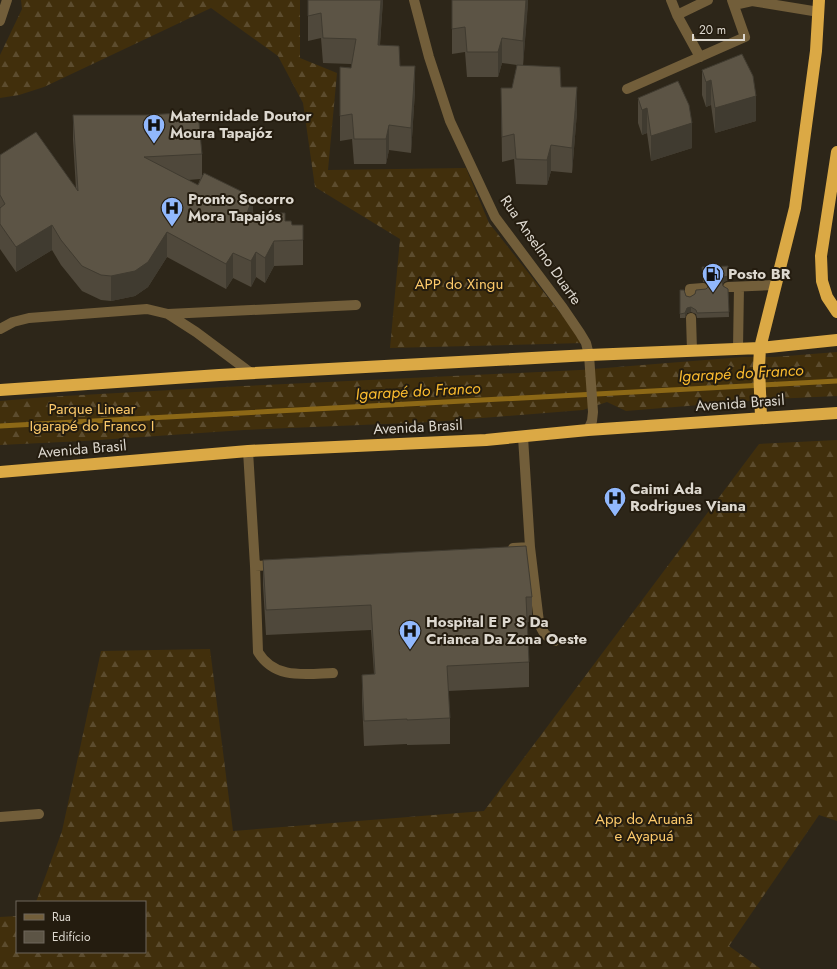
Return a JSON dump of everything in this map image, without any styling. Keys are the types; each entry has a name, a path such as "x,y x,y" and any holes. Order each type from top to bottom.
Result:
{"highway":[{"path":"761,417 760,348 795,208 816,51 819,6"},
{"path":"837,152 821,256 822,280 827,297 837,312"},
{"path":"0,390 251,373 590,361 692,350 760,348 837,340"},
{"name":"Avenida Brasil","path":"0,472 248,452 486,440 588,430 837,413"}],"street":[{"path":"0,21 7,0"},
{"name":"Rua Anselmo Duarte","path":"414,0 429,57 450,121 495,216 580,333 590,361 593,412 592,421 588,430"},
{"path":"671,0 677,15 700,57"},
{"path":"677,15 708,0"},
{"path":"627,89 745,37 733,3 752,1 819,6"},
{"path":"728,287 775,285"},
{"path":"738,348 739,287"},
{"path":"690,295 690,289 703,288"},
{"path":"0,329 14,322 29,318 147,309 168,314 356,305"},
{"path":"168,314 196,332 251,373"},
{"path":"691,318 692,350"},
{"path":"523,437 530,547 539,622 542,631 548,638 556,641"},
{"path":"248,452 255,566 258,652 263,661 272,668 283,672 294,674 333,672"},
{"path":"500,549 530,547"},
{"path":"255,566 286,564"},
{"path":"0,817 39,814"}],"green space":[{"name":"APP do Xingu","path":"21,0 300,0 300,58 337,73 328,170 466,168 489,223 584,343 390,348 400,239 315,187 303,103 278,56 211,8 44,87 19,95 0,98 0,55 22,9"},
{"name":"Parque Linear Igarapé do Franco I","path":"837,352 837,396 774,399 626,411 607,402 583,410 432,422 244,430 0,445 0,401 243,386 580,370 743,357 774,357"},
{"name":"App do Aruanã e Ayapuá","path":"837,440 837,821 819,815 729,946 761,969 0,969 0,917 16,916 16,953 146,953 146,901 36,901 62,831 101,651 210,649 233,831 484,811 759,444"}],"building":[{"path":"308,0 381,0 378,45 399,46 400,66 415,66 411,128 389,125 386,139 354,139 352,114 340,116 340,67 351,68 356,39 323,38 321,13 308,16"},
{"path":"452,0 526,0 523,41 502,38 498,52 467,52 465,27 452,29"},
{"path":"742,54 753,76 756,96 715,108 711,80 706,82 702,70"},
{"path":"517,65 560,67 561,87 577,87 572,148 551,145 547,160 516,159 514,134 502,137 501,88 512,88"},
{"path":"678,81 689,105 692,123 651,136 647,108 642,110 638,98"},
{"path":"198,112 202,154 144,157 198,185 204,173 253,197 247,213 285,213 285,221 291,221 292,225 303,225 303,240 274,241 265,258 256,252 251,261 233,253 226,264 167,232 148,262 135,271 111,276 101,275 82,266 61,240 52,225 16,247 0,224 0,208 5,204 0,195 0,155 36,132 78,191 73,115 146,115"},
{"name":"Posto BR","path":"728,266 728,276 724,277 722,282 723,286 728,289 729,312 697,313 696,310 691,307 687,308 685,313 680,314 680,290 684,290 686,296 690,297 695,294 696,290 706,289 709,286 709,282 703,277 702,267"},
{"path":"526,546 532,597 526,597 529,662 447,666 450,718 364,721 362,675 375,674 371,605 266,610 263,560"}],"waterway":[{"name":"Igarapé do Franco","path":"0,426 837,381"}],"place":[{"name":"Maternidade Doutor Moura Tapajóz","path":"154,144"},
{"name":"Pronto Socorro Mora Tapajós","path":"172,228"},
{"name":"Posto BR","path":"713,294"},
{"name":"Caimi Ada Rodrigues Viana","path":"615,518"},
{"name":"Hospital E P S Da Crianca Da Zona Oeste","path":"410,650"}]}
